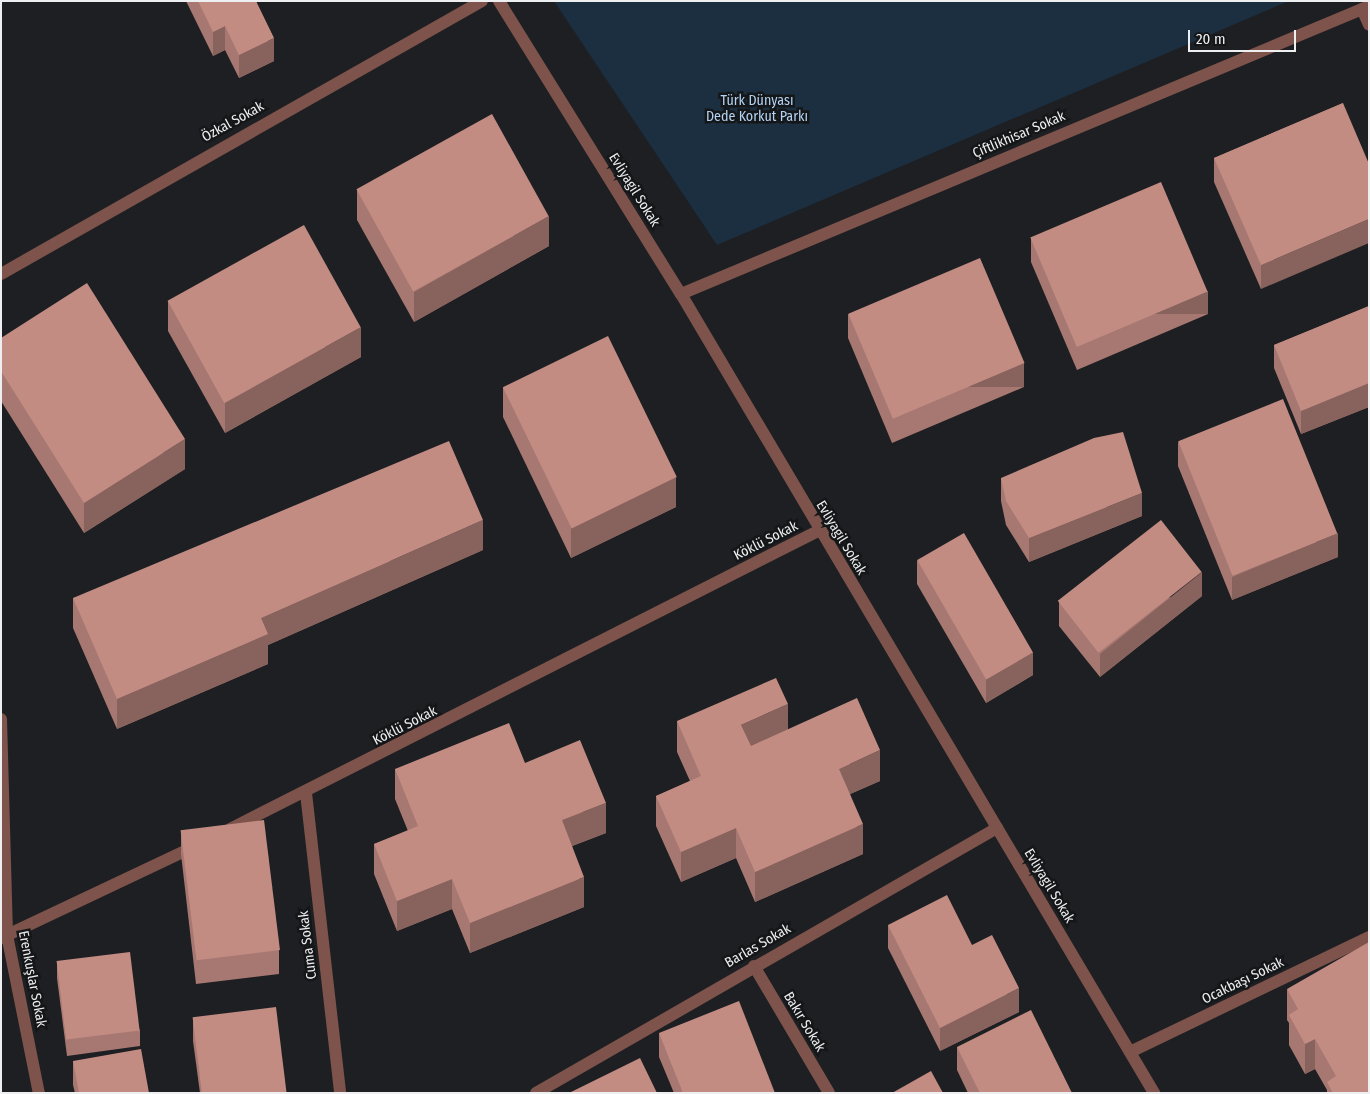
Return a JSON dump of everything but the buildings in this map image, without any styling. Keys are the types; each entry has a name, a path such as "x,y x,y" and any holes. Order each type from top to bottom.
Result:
{"street":[{"name":"Özkal Sokak","path":"1,274 482,1"},
{"name":"Evliyagil Sokak","path":"499,1 680,294 818,531 998,828 1154,1093"},
{"name":"Çiftlikhisar Sokak","path":"680,294 1365,7"},
{"path":"1365,7 1369,25"},
{"name":"Köklü Sokak","path":"4,937 306,793 818,531"},
{"name":"Erenkuşlar Sokak","path":"1,719 4,937 39,1093"},
{"name":"Cuma Sokak","path":"306,793 340,1093"},
{"name":"Barlas Sokak","path":"536,1093 754,966 998,828"},
{"name":"Ocakbaşı Sokak","path":"1130,1052 1369,936"},
{"name":"Bakır Sokak","path":"754,966 829,1093"}],"green space":[{"name":"Türk Dünyası Dede Korkut Parkı","path":"554,1 1289,1 717,245"}]}
